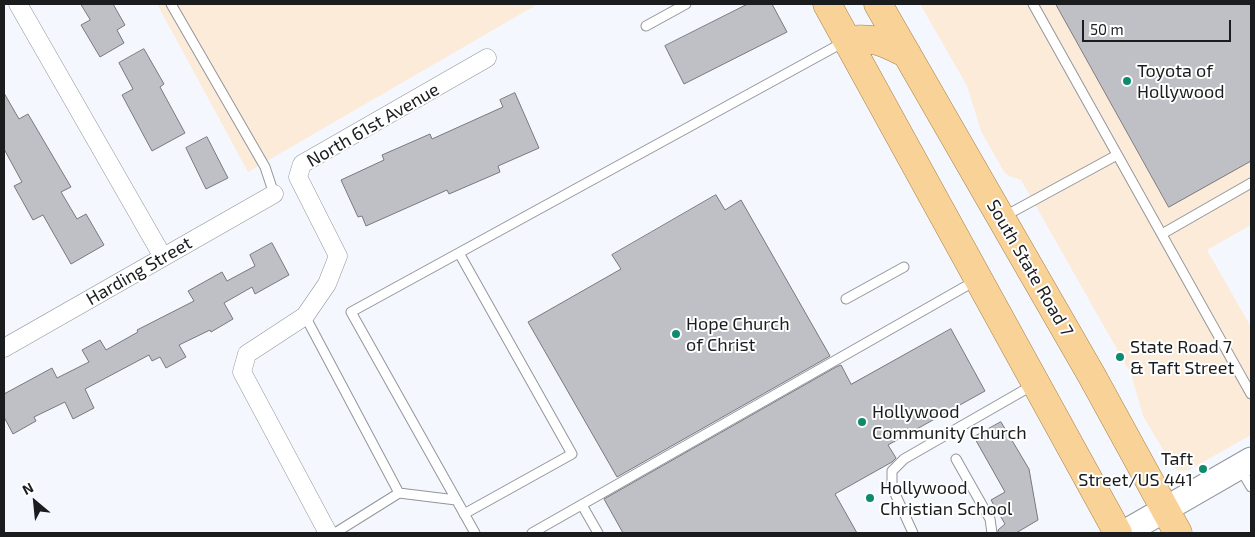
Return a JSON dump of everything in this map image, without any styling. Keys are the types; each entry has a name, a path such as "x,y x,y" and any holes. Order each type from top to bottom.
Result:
{"main road":[{"path":"827,4 1118,533"},
{"name":"South State Road 7","path":"878,4 1092,376 1171,522"},
{"path":"848,40 864,38 880,41 907,54"}],"street":[{"path":"18,4 163,258"},
{"name":"North 61st Avenue","path":"328,533 242,372 247,354 305,316 327,284 338,256 298,177 302,164 487,58"},
{"name":"Harding Street","path":"4,348 274,194"},
{"path":"1124,533 1171,522 1247,471"}],"lane":[{"path":"172,4 265,168 274,194"},
{"path":"646,26 686,4"},
{"path":"1033,4 1251,394"},
{"path":"475,533 352,312 848,40"},
{"path":"1001,219 1117,155"},
{"path":"1162,234 1251,183"},
{"path":"459,253 572,454 464,514"},
{"path":"846,298 904,267"},
{"path":"532,533 978,279"},
{"path":"305,316 399,493"},
{"path":"913,533 892,487 892,471 904,459 1035,384"},
{"path":"956,459 990,519 992,533"},
{"path":"336,533 399,493 456,500"},
{"path":"582,505 598,533"}],"shaded area":[{"path":"157,4 538,4 248,172"},
{"path":"920,4 1251,4 1251,225 1207,250 1251,327 1251,435 1189,470 1177,470 1172,465 1143,416 1131,374 1021,180 1004,172 981,131 967,86"}],"building":[{"path":"81,4 113,4 125,25 117,30 124,43 100,57 81,25 90,20"},
{"path":"748,4 772,4 787,32 684,84 665,46"},
{"path":"1056,4 1251,4 1251,161 1169,207"},
{"path":"144,49 164,84 160,87 185,133 152,151 122,95 133,89 119,63"},
{"path":"4,93 19,119 28,114 71,187 61,192 77,219 86,214 104,245 71,264 43,215 33,220 14,186 22,182 4,149"},
{"path":"515,93 539,148 498,166 500,172 449,194 447,190 366,226 362,216 358,217 341,180 384,160 382,155 430,134 432,139 503,107 500,100"},
{"path":"207,137 228,178 206,189 186,148"},
{"name":"Hope Church of Christ","path":"716,195 725,210 741,200 830,356 617,477 528,322 621,269 612,255"},
{"path":"272,243 289,275 255,294 252,287 224,303 233,319 211,332 210,330 179,345 186,357 166,368 160,357 152,361 149,355 85,389 94,408 73,419 65,402 34,417 36,421 13,434 4,417 4,394 52,368 57,378 89,362 82,350 100,340 106,350 138,332 137,330 194,301 188,291 222,272 227,281 255,266 250,255"},
{"path":"951,329 985,391 888,445 896,458 892,462 835,494 857,533 623,533 604,499 836,367 841,365 851,384"},
{"path":"1001,422 1029,469 1038,520 1016,533 998,533 998,530 1005,524 991,500 1005,492 974,437"}],"place":[{"name":"Toyota of Hollywood","path":"1127,81"},
{"name":"Hope Church of Christ","path":"676,334"},
{"name":"State Road 7 & Taft Street","path":"1120,357"},
{"name":"Hollywood Community Church","path":"862,422"},
{"name":"Taft Street/US 441","path":"1203,469"},
{"name":"Hollywood Christian School","path":"870,498"}]}
